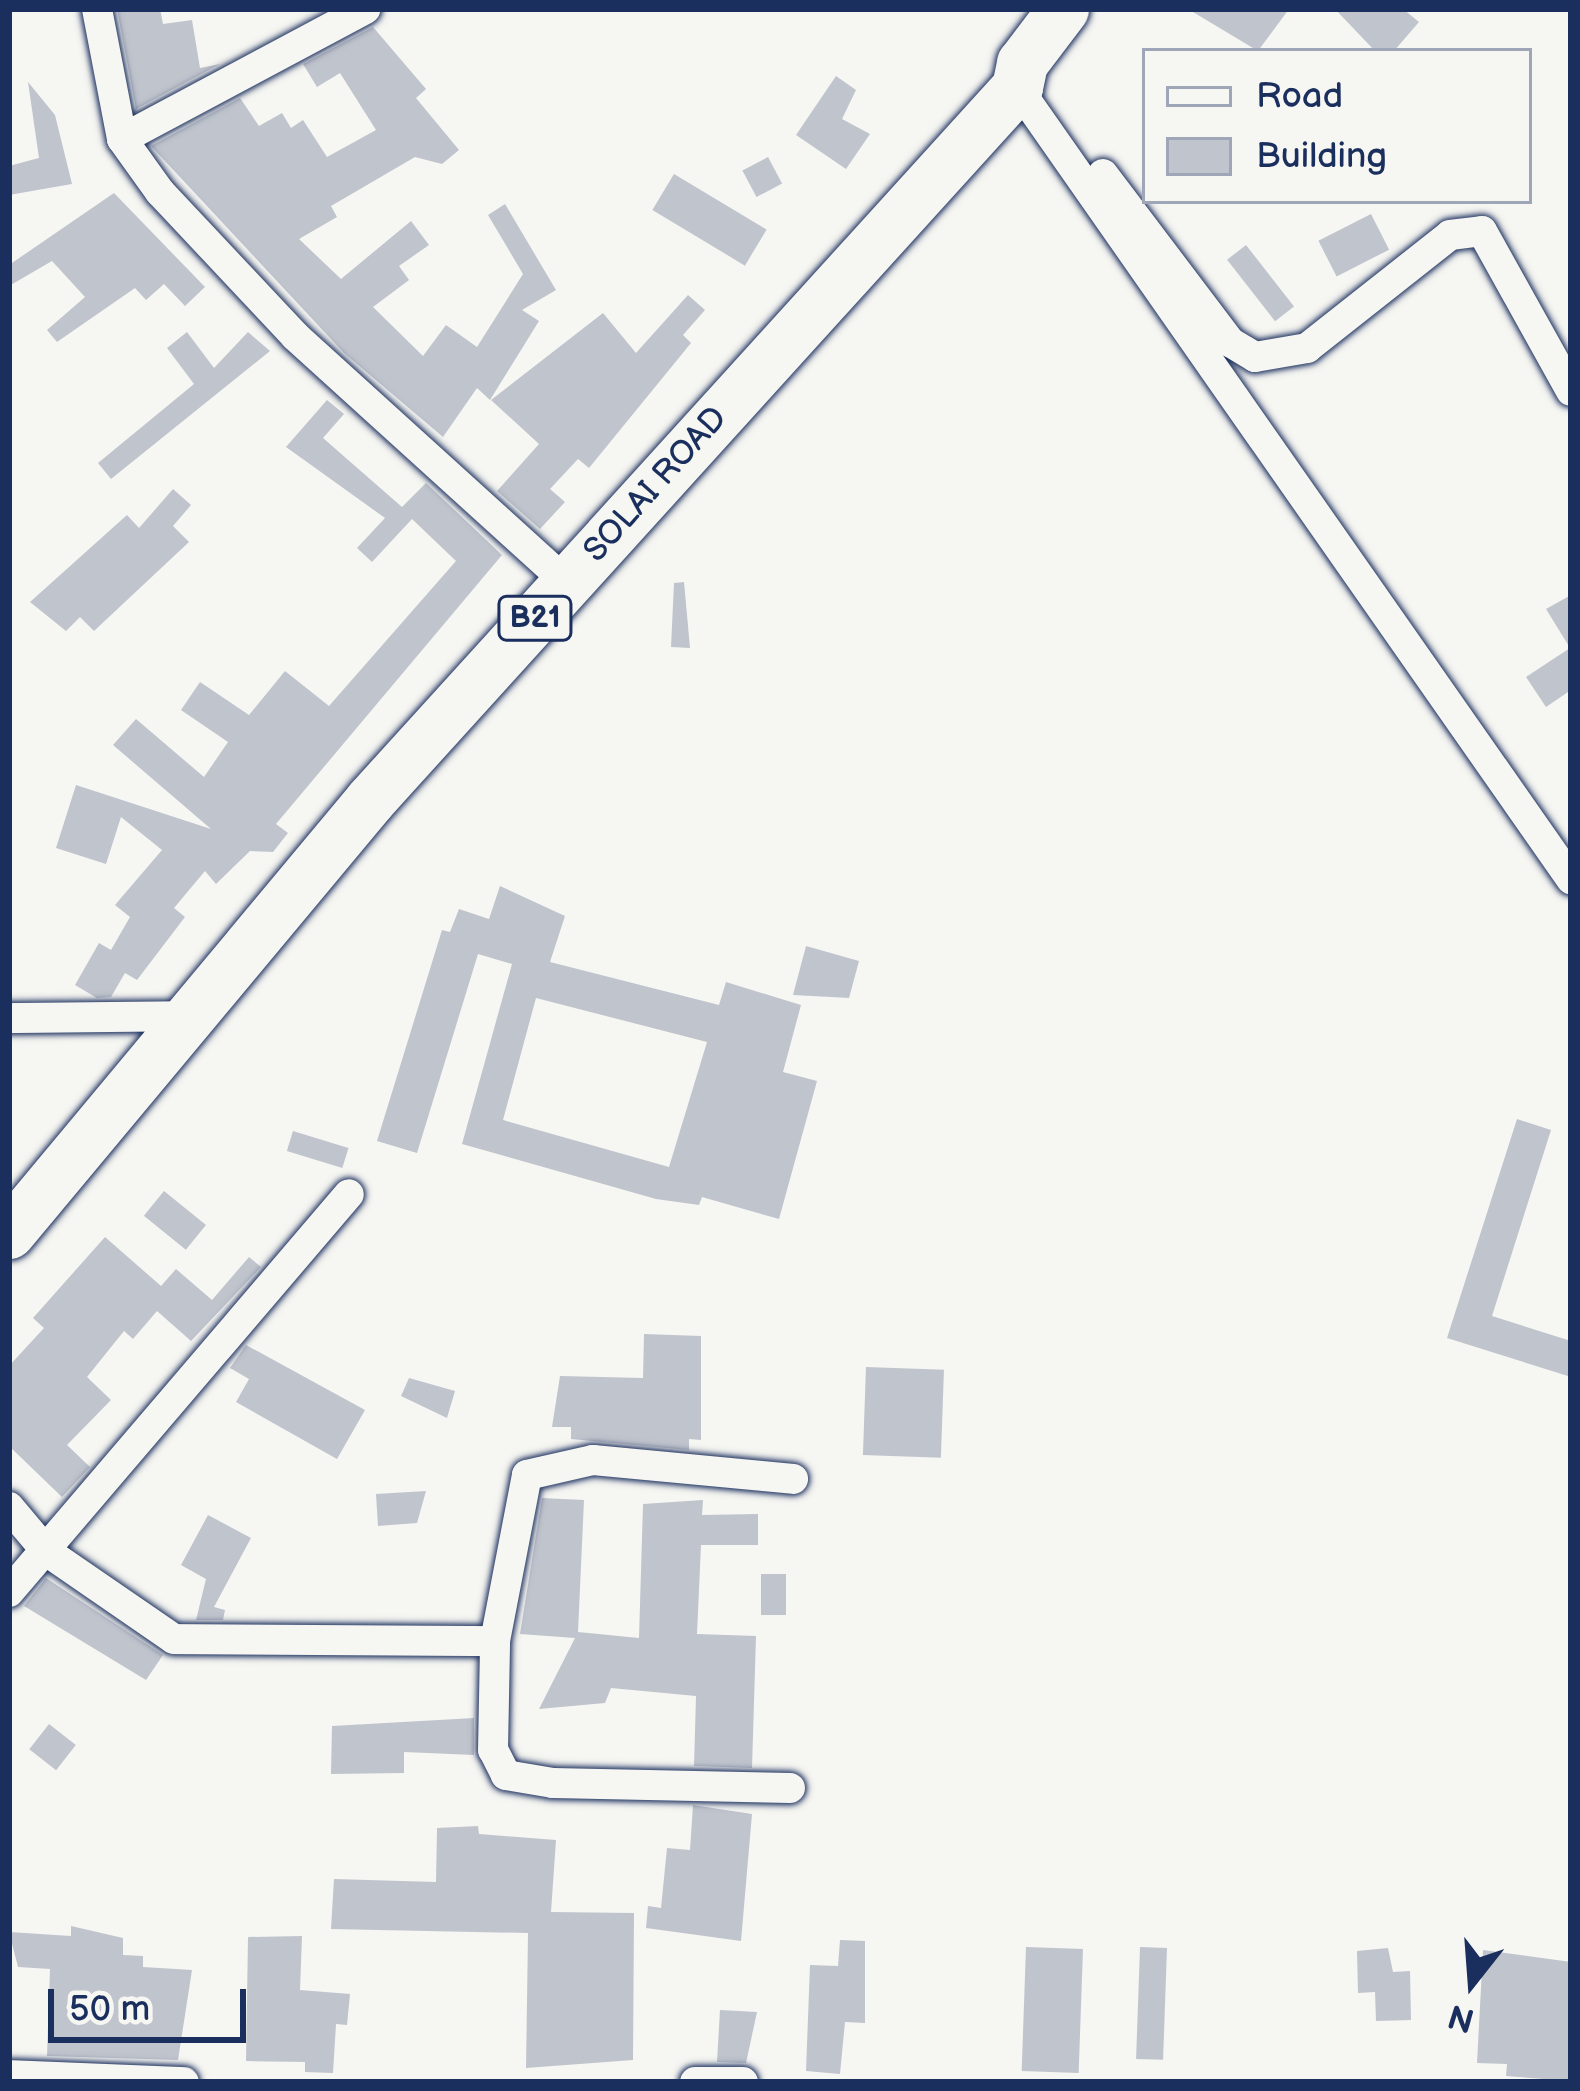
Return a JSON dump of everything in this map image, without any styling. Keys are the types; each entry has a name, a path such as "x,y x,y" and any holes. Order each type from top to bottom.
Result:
{"highway":[{"name":"SOLAI ROAD","path":"9,1233 189,1016 567,583 1020,75 1063,9"}],"street":[{"path":"97,9 122,139 296,336 567,583"},
{"path":"122,139 364,9"},
{"path":"1020,75 1230,342 1255,357 1306,348 1468,228 1491,240 1571,391"},
{"path":"1020,75 1571,879"},
{"path":"9,1018 189,1016"},
{"path":"9,1592 349,1195"},
{"path":"790,1788 506,1775 493,1750 495,1641 527,1475 593,1460 793,1479"},
{"path":"9,1507 46,1551 174,1639 495,1641"},
{"path":"9,2075 184,2082"},
{"path":"694,2082 743,2082"}],"building":[{"path":"117,9 160,9 163,24 192,20 200,68 220,64 136,109"},
{"path":"1188,9 1289,9 1260,48"},
{"path":"1335,9 1403,9 1419,22 1397,48 1372,48"},
{"path":"373,27 426,89 416,98 459,150 442,164 415,157 331,206 337,217 299,239 341,279 411,221 429,245 399,266 409,280 373,307 423,356 446,325 477,347 523,274 488,215 505,204 556,290 522,310 539,321 490,400 477,388 443,437 344,353 151,146 240,98 259,126 282,113 291,128 303,120 327,157 376,130 340,73 317,87 303,64"},
{"path":"836,76 856,90 842,119 870,134 846,169 796,135"},
{"path":"28,82 55,115 72,184 9,195 9,166 39,158"},
{"path":"768,157 782,183 756,197 742,171"},
{"path":"674,174 767,230 745,266 652,210"},
{"path":"114,193 205,287 185,306 164,284 146,300 135,288 57,342 47,330 85,297 52,261 9,286 9,265"},
{"path":"1371,214 1389,250 1337,276 1318,241"},
{"path":"1246,245 1294,306 1275,321 1227,260"},
{"path":"688,295 705,310 683,335 691,343 589,468 578,459 550,489 565,502 540,529 497,491 539,444 491,400 603,313 636,353"},
{"path":"187,332 214,368 248,332 270,351 111,479 98,463 194,384 167,348"},
{"path":"327,400 344,414 323,438 402,507 426,483 502,555 276,824 288,833 273,852 250,851 216,884 205,871 174,908 185,917 137,980 125,973 111,997 97,998 75,985 99,943 111,950 130,917 115,905 162,850 121,817 106,864 56,848 76,785 211,829 113,745 136,719 204,777 228,742 181,710 200,682 249,715 285,671 329,706 456,561 412,519 372,562 357,548 385,518 286,447"},
{"path":"173,489 191,505 173,526 189,542 94,631 80,617 66,631 30,602 127,515 139,528"},
{"path":"684,582 690,648 671,647 674,583"},
{"path":"1571,595 1571,690 1546,707 1526,677 1570,648 1546,609"},
{"path":"500,886 565,916 550,962 719,1005 726,982 801,1005 783,1072 817,1081 779,1219 702,1197 699,1205 656,1199 462,1144 512,964 478,954 417,1153 377,1141 442,930 450,932 459,909 489,919","holes":["536,998 707,1042 669,1167 503,1120"]},
{"path":"806,946 859,961 849,998 793,995"},
{"path":"1517,1119 1551,1130 1492,1316 1571,1341 1571,1377 1447,1338"},
{"path":"293,1131 348,1148 342,1168 287,1151"},
{"path":"164,1191 206,1225 186,1250 144,1216"},
{"path":"105,1237 161,1286 176,1269 212,1300 249,1257 261,1267 191,1341 157,1311 133,1339 124,1331 87,1377 111,1400 67,1445 90,1467 62,1497 9,1446 9,1366 44,1328 33,1318"},
{"path":"644,1334 701,1336 701,1440 689,1439 689,1450 571,1439 571,1427 552,1427 560,1376 643,1378"},
{"path":"246,1345 365,1410 337,1459 236,1402 249,1379 230,1368"},
{"path":"866,1367 944,1370 941,1458 863,1455"},
{"path":"409,1378 455,1391 447,1418 401,1396"},
{"path":"426,1491 417,1523 378,1526 376,1494"},
{"path":"542,1498 584,1500 578,1632 639,1638 643,1504 703,1500 702,1515 758,1514 758,1545 701,1545 697,1634 756,1636 752,1768 694,1766 696,1696 611,1688 605,1703 539,1709 575,1638 520,1634"},
{"path":"208,1515 251,1538 214,1607 225,1610 223,1620 196,1620 206,1579 181,1565"},
{"path":"761,1574 786,1574 786,1615 761,1615"},
{"path":"46,1578 163,1655 146,1680 24,1606"},
{"path":"474,1718 474,1755 404,1752 404,1773 331,1774 332,1726"},
{"path":"49,1724 76,1745 56,1770 29,1749"},
{"path":"693,1805 752,1814 741,1941 646,1928 648,1906 661,1908 667,1848 690,1850"},
{"path":"478,1826 479,1834 556,1840 551,1912 634,1913 633,2060 526,2068 528,1933 331,1929 334,1879 436,1882 437,1828"},
{"path":"71,1926 123,1938 123,1955 143,1956 143,1967 192,1970 178,2060 47,2056 50,1969 18,1967 9,1932 71,1936"},
{"path":"302,1936 300,1990 350,1994 347,2025 336,2024 333,2073 305,2072 305,2062 246,2061 248,1937"},
{"path":"840,1940 865,1941 865,2023 845,2022 840,2074 806,2071 810,1965 838,1966"},
{"path":"1026,1947 1083,1949 1079,2073 1022,2071"},
{"path":"1140,1947 1167,1948 1163,2060 1136,2059"},
{"path":"1388,1948 1393,1972 1410,1971 1411,2020 1376,2021 1375,1992 1358,1993 1357,1951"},
{"path":"1483,1950 1571,1962 1571,2081 1506,2076 1507,2064 1477,2063"},
{"path":"720,2010 757,2012 746,2063 717,2062"}]}
